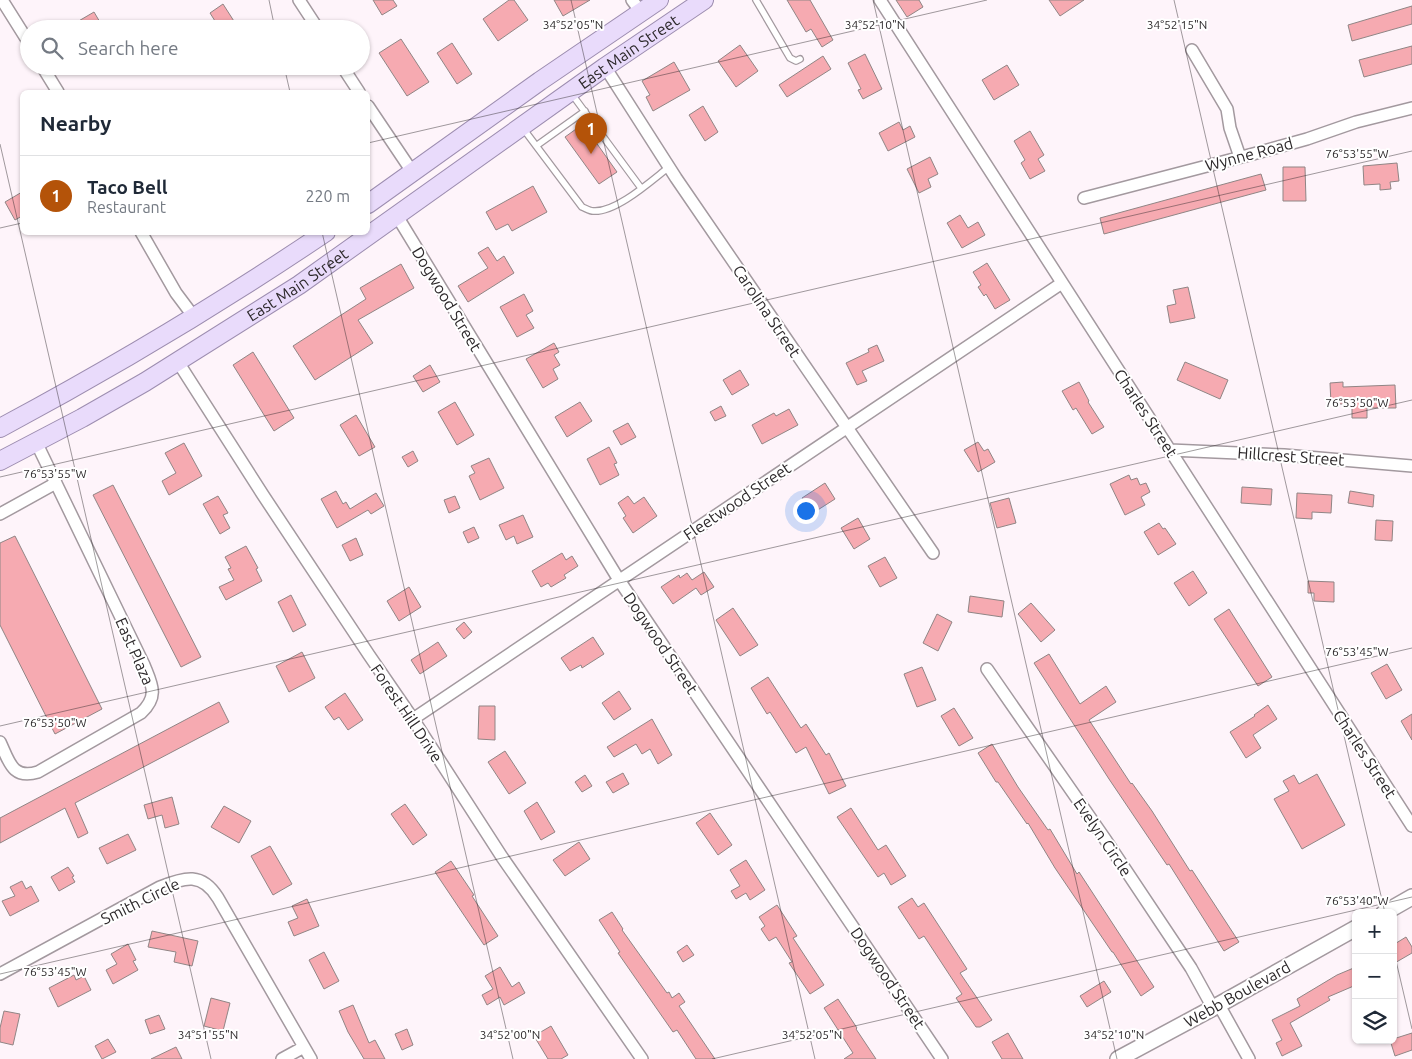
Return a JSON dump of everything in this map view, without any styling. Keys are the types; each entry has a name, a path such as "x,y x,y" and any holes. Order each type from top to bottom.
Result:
{"main road":[{"name":"East Main Street","path":"370,203 540,81 636,6 659,0"},
{"name":"East Main Street","path":"370,235 570,91 704,0"},
{"name":"East Main Street","path":"0,428 144,348 235,292 321,235"},
{"name":"East Main Street","path":"0,461 90,414 178,362 298,285 370,235"}],"street":[{"path":"2,0 20,29"},
{"path":"299,0 312,20"},
{"name":"Charles Street","path":"880,0 1412,826"},
{"path":"1192,50 1227,109 1230,128 1240,157"},
{"name":"Carolina Street","path":"605,67 669,167 933,553"},
{"path":"48,75 57,90"},
{"path":"348,75 358,90"},
{"name":"Wynne Road","path":"1084,198 1240,157 1356,122 1412,108"},
{"path":"370,109 413,173"},
{"name":"Dogwood Street","path":"397,216 619,580 942,1059"},
{"path":"143,235 176,293 194,317"},
{"name":"Fleetwood Street","path":"413,718 1062,283"},
{"name":"Forest Hill Drive","path":"178,362 263,495 413,718 502,857 642,1059"},
{"name":"East Plaza","path":"0,742 14,769 23,775 28,775 52,765 123,724 148,706 153,694 152,685 144,665 36,442"},
{"name":"Hillcrest Street","path":"1170,450 1293,456 1412,466"},
{"path":"0,514 56,483"},
{"name":"Evelyn Circle","path":"987,668 1191,968 1249,1059"},
{"name":"Smith Circle","path":"0,974 160,887 186,878 197,879 207,884 218,898 311,1059"},
{"path":"1391,909 1412,897"},
{"name":"Webb Boulevard","path":"1118,1059 1216,1007 1352,930"},
{"path":"282,1059 304,1047"}],"lane":[{"path":"756,0 790,58 796,61 800,59"},
{"path":"570,91 641,188"},
{"path":"536,146 584,111"},
{"path":"521,126 582,207 593,211 619,204 669,167"}],"building":[{"path":"373,0 393,0 397,6 382,15"},
{"path":"509,0 514,0 528,20 498,41 483,19"},
{"path":"554,0 590,0 563,16"},
{"path":"787,0 810,0 833,40 822,47 811,29 806,32"},
{"path":"896,0 919,0 923,7 907,17"},
{"path":"1049,0 1084,0 1060,16"},
{"path":"223,4 233,20 214,20 210,13"},
{"path":"1412,6 1412,24 1352,41 1348,25"},
{"path":"94,12 99,20 80,20"},
{"path":"401,39 429,82 407,96 379,53"},
{"path":"452,43 472,74 457,84 437,53"},
{"path":"740,45 758,71 736,87 718,61"},
{"path":"1412,46 1412,64 1364,77 1359,60"},
{"path":"865,54 882,89 863,99 858,90 861,89 848,63"},
{"path":"823,56 831,69 787,97 779,85"},
{"path":"674,62 690,90 653,111 646,97 650,95 642,81"},
{"path":"1007,65 1019,85 994,100 982,80"},
{"path":"703,106 718,132 705,141 689,115"},
{"path":"899,122 903,130 910,126 915,137 888,151 879,133"},
{"path":"583,124 617,172 599,184 565,137"},
{"path":"1030,131 1044,155 1038,159 1045,171 1030,179 1021,163 1025,160 1014,141"},
{"path":"930,157 938,174 928,179 931,187 919,193 907,169"},
{"path":"1397,163 1399,181 1390,182 1391,189 1380,190 1380,184 1364,185 1363,166"},
{"path":"1283,167 1305,167 1306,201 1283,201"},
{"path":"1261,174 1266,190 1104,234 1100,218"},
{"path":"533,186 547,212 512,231 508,224 496,230 486,212"},
{"path":"20,193 20,217 15,220 5,202"},
{"path":"960,215 968,228 978,222 985,235 962,248 947,223"},
{"path":"488,247 497,261 504,256 514,273 468,302 458,286 488,268 478,253"},
{"path":"987,263 1010,300 995,309 986,294 984,296 978,287 981,285 973,272"},
{"path":"401,264 414,288 358,320 373,343 315,380 293,346 366,299 360,288"},
{"path":"1188,287 1195,318 1170,323 1167,306 1176,304 1173,290"},
{"path":"524,294 533,311 526,315 534,328 517,337 500,307"},
{"path":"554,343 559,352 554,355 560,365 553,369 558,379 543,388 526,359"},
{"path":"877,345 884,361 862,371 867,381 857,385 846,363 869,352 868,349"},
{"path":"253,352 294,418 274,431 233,365"},
{"path":"1185,362 1228,380 1220,399 1177,380"},
{"path":"430,365 440,382 423,392 413,376"},
{"path":"740,370 749,385 732,395 723,380"},
{"path":"1079,382 1088,402 1104,427 1092,434 1076,408 1073,410 1062,391"},
{"path":"1343,382 1343,387 1395,385 1396,408 1367,408 1367,418 1352,418 1352,404 1331,404 1330,383"},
{"path":"455,402 474,435 457,445 438,412"},
{"path":"580,402 592,421 567,437 555,417"},
{"path":"721,406 726,416 715,421 710,412"},
{"path":"789,409 798,425 762,444 752,425 774,413 776,416"},
{"path":"356,415 375,447 359,456 340,425"},
{"path":"628,423 636,437 621,445 613,431"},
{"path":"978,442 984,451 988,449 995,462 978,472 964,450"},
{"path":"184,443 202,476 169,495 162,481 176,473 165,453"},
{"path":"609,447 617,463 614,464 619,475 600,485 587,459"},
{"path":"413,451 418,461 408,467 402,457"},
{"path":"489,458 504,488 480,500 469,476 475,473 471,466"},
{"path":"1129,475 1131,480 1137,478 1140,485 1146,483 1150,492 1141,497 1145,505 1125,515 1110,484"},
{"path":"825,483 835,499 813,513 802,498"},
{"path":"113,485 201,657 181,667 93,495"},
{"path":"1242,487 1272,489 1271,505 1241,503"},
{"path":"336,491 343,504 346,502 350,509 376,493 384,506 371,514 368,510 337,528 321,499"},
{"path":"1350,491 1374,495 1373,507 1348,503"},
{"path":"1297,493 1332,495 1331,513 1312,512 1312,519 1296,518"},
{"path":"218,496 228,513 223,515 230,528 220,534 203,504"},
{"path":"455,496 460,508 449,513 444,500"},
{"path":"628,496 634,504 644,497 657,516 633,533 623,518 626,516 618,503"},
{"path":"1009,498 1016,523 997,528 990,503"},
{"path":"523,515 533,537 517,544 514,536 506,540 499,525"},
{"path":"858,518 870,539 854,549 841,528"},
{"path":"1376,520 1393,521 1392,541 1375,540"},
{"path":"1159,523 1163,529 1165,528 1176,544 1158,555 1144,532"},
{"path":"474,527 479,538 468,543 463,532"},
{"path":"15,536 102,709 55,734 0,625 0,543"},
{"path":"356,538 363,555 350,561 342,545"},
{"path":"246,546 258,568 256,569 262,581 226,600 219,587 234,580 228,569 231,568 225,557"},
{"path":"562,553 566,560 572,556 578,566 564,575 566,578 551,587 548,583 541,587 532,571"},
{"path":"885,557 897,578 880,587 868,566"},
{"path":"1193,571 1207,593 1189,606 1174,583"},
{"path":"704,572 714,587 701,595 696,588 673,604 661,587 679,575 680,578 687,573 692,580"},
{"path":"1308,581 1334,582 1334,602 1314,601 1314,593 1308,593"},
{"path":"409,587 421,607 399,621 387,601"},
{"path":"291,595 306,625 293,632 278,602"},
{"path":"970,596 1004,601 1002,617 968,612"},
{"path":"1031,603 1055,630 1041,642 1018,614"},
{"path":"733,608 758,645 740,656 716,620"},
{"path":"1229,609 1272,677 1258,686 1214,619"},
{"path":"937,614 952,622 938,651 923,643"},
{"path":"464,622 472,632 464,639 456,629"},
{"path":"593,637 604,654 582,668 581,665 570,671 561,658"},
{"path":"438,642 447,656 420,674 411,660"},
{"path":"302,652 315,678 289,692 276,666"},
{"path":"1049,654 1080,704 1106,686 1116,702 1089,720 1239,942 1224,951 1169,864 1167,865 1109,779 1034,663"},
{"path":"1387,664 1402,690 1386,699 1371,673"},
{"path":"922,667 936,700 917,707 904,674"},
{"path":"768,677 801,728 806,724 826,755 829,753 846,786 829,794 806,747 796,753 770,712 767,714 751,688"},
{"path":"619,691 631,709 614,720 602,703"},
{"path":"345,693 363,720 348,730 339,717 334,720 325,707"},
{"path":"219,702 229,722 75,803 88,833 78,838 65,808 0,843 0,818"},
{"path":"1268,705 1277,719 1253,735 1261,748 1246,758 1230,732"},
{"path":"479,706 495,706 495,740 478,739"},
{"path":"954,708 973,738 959,746 941,716"},
{"path":"1412,714 1412,740 1401,721"},
{"path":"652,719 672,755 658,764 650,749 642,754 636,744 614,757 607,747"},
{"path":"992,744 1018,787 1048,830 1050,829 1077,874 1079,872 1154,987 1141,996 1055,868 1028,823 998,782 996,782 978,753"},
{"path":"505,751 526,783 509,794 488,762"},
{"path":"623,773 629,784 613,793 606,782"},
{"path":"1317,774 1345,825 1302,849 1274,799 1289,791 1283,781 1294,775 1299,784"},
{"path":"585,775 592,786 582,792 575,782"},
{"path":"172,797 179,824 165,828 162,815 148,819 144,805"},
{"path":"537,802 555,832 541,840 524,811"},
{"path":"405,804 427,835 413,845 391,814"},
{"path":"224,806 251,821 239,843 211,827"},
{"path":"851,808 878,850 886,845 906,876 891,885 884,873 878,877 837,817"},
{"path":"710,813 732,845 718,855 696,823"},
{"path":"128,834 136,850 107,864 99,848"},
{"path":"579,842 590,859 565,876 553,860"},
{"path":"270,846 292,884 273,895 251,856"},
{"path":"746,860 765,890 750,900 746,893 736,899 731,891 740,886 730,870"},
{"path":"451,861 498,936 484,945 435,872"},
{"path":"68,867 74,876 72,877 75,882 59,891 51,877"},
{"path":"22,881 26,889 31,886 39,901 10,916 2,901 15,896 10,887"},
{"path":"912,898 918,907 924,903 967,969 960,973 992,1020 980,1027 976,1027 956,998 962,994 924,936 919,939 898,907"},
{"path":"307,899 319,926 294,936 288,922 298,918 292,906"},
{"path":"777,905 797,936 793,938 824,985 810,994 789,963 792,962 776,937 769,941 761,929 765,926 759,917"},
{"path":"612,912 622,930 667,993 669,992 672,998 679,993 685,1002 679,1006 715,1059 696,1059 677,1030 673,1032 618,953 620,952 599,920"},
{"path":"152,931 198,941 192,966 174,962 176,952 148,947"},
{"path":"1406,937 1412,947 1412,953 1397,962 1397,954 1397,943"},
{"path":"128,944 136,960 133,961 138,970 113,984 106,970 117,964 111,954"},
{"path":"687,945 694,955 683,962 677,952"},
{"path":"324,952 339,981 324,989 309,960"},
{"path":"500,967 512,987 519,982 525,993 504,1005 500,997 487,1005 482,995 493,989 485,976"},
{"path":"1352,969 1352,987 1328,997 1330,1000 1290,1023 1302,1046 1282,1056 1276,1043 1282,1040 1272,1020 1300,1006 1297,999 1337,975"},
{"path":"74,975 76,980 84,976 91,990 58,1007 49,988"},
{"path":"1104,981 1111,992 1087,1007 1080,996"},
{"path":"211,998 230,1003 223,1031 204,1026"},
{"path":"838,999 876,1059 844,1059 853,1053 824,1008"},
{"path":"353,1005 369,1043 375,1040 385,1059 364,1059 348,1032 339,1011"},
{"path":"4,1011 20,1014 13,1045 0,1042 0,1028"},
{"path":"159,1015 165,1029 150,1034 145,1020"},
{"path":"551,1026 568,1055 561,1059 548,1059 534,1036"},
{"path":"407,1029 413,1045 402,1050 395,1034"},
{"path":"1008,1033 1023,1059 1002,1059 992,1042"},
{"path":"1412,1033 1412,1050 1395,1056 1391,1044 1397,1044 1397,1038"},
{"path":"108,1039 116,1052 102,1059 95,1046"},
{"path":"176,1047 182,1059 151,1059"}],"place":[{"name":"Taco Bell","path":"591,154"}]}
